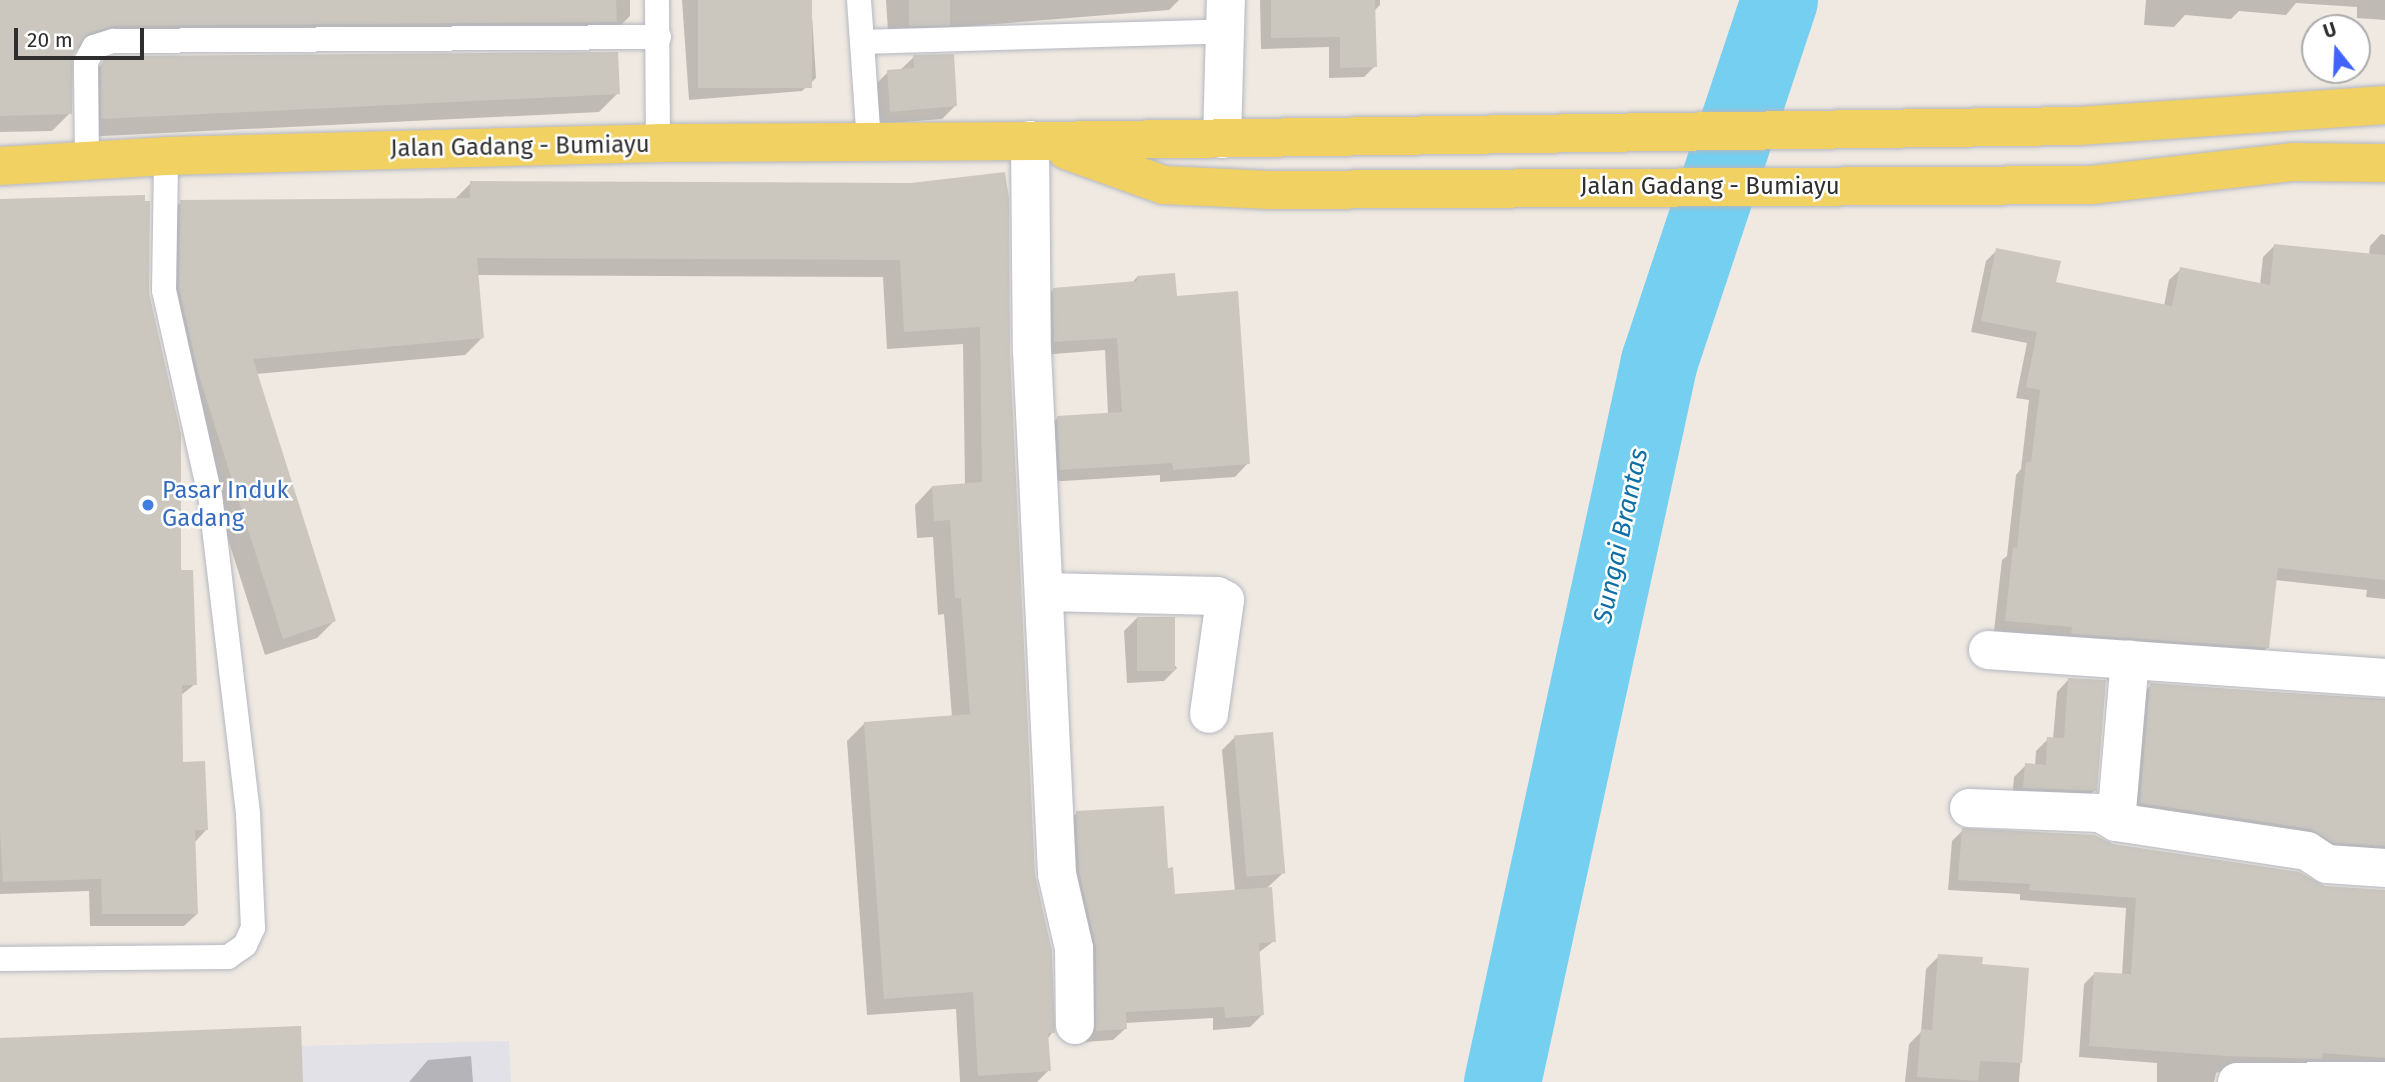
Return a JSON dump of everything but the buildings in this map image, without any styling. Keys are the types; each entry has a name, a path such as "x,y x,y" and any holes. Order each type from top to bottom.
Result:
{"main road":[{"name":"Jalan Gadang - Bumiayu","path":"0,166 166,156 658,144 1222,139 2079,126 2385,105"},
{"name":"Jalan Gadang - Bumiayu","path":"1036,141 1166,185 1270,190 2091,185 2294,162 2385,163"}],"street":[{"path":"1222,139 1226,15"},
{"path":"1036,141 1031,351 1057,874 1074,948 1075,1025"},
{"path":"1045,592 1217,596 1225,600 1209,715"},
{"path":"1988,650 2385,678"},
{"path":"2116,822 2130,660"},
{"path":"1969,808 2100,813 2116,822 2307,850 2327,864 2385,868"},
{"path":"2237,1082 2385,1080"}],"lane":[{"path":"657,0 658,144"},
{"path":"859,0 869,143"},
{"path":"864,42 1226,15"},
{"path":"87,162 86,62 94,47 113,41 659,37"},
{"path":"0,959 228,957 245,945 253,928 248,813 210,496 164,290 166,156"}],"shaded area":[{"path":"509,1041 511,1082 0,1082 0,1053"}],"waterway":[{"name":"Sungai Brantas","path":"1502,1082 1659,361 1779,0"}],"place":[{"name":"Pasar Induk Gadang","path":"148,505"}]}
